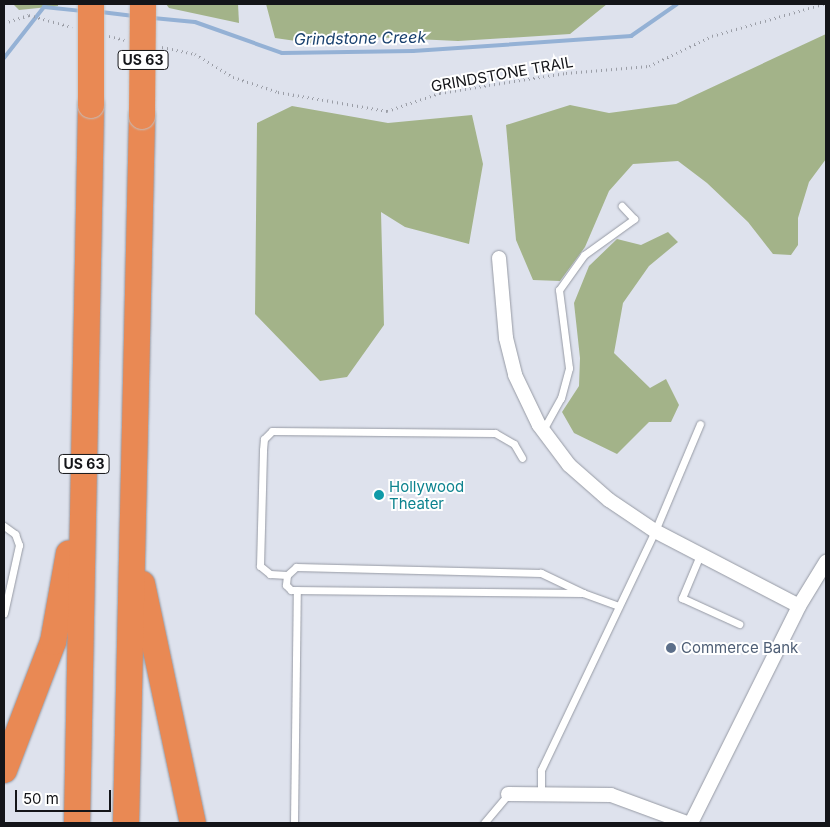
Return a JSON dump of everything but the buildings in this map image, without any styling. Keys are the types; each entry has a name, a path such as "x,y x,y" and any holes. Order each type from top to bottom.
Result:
{"highway":[{"name":"US 63","path":"76,823 91,104 91,4"},
{"name":"US 63","path":"126,823 143,4"},
{"path":"4,770 53,642 83,468"},
{"path":"132,542 193,823"}],"street":[{"path":"499,258 506,338 515,375 543,430 569,465 609,500 655,531 799,606"},
{"path":"508,794 611,795 689,823 799,606 826,562"}],"lane":[{"path":"543,430 561,398 569,368 559,290 584,255 634,219 622,206"},
{"path":"541,794 541,770 655,531 700,424"},
{"path":"522,458 514,444 495,433 272,431 264,439 262,450 260,566 270,574 286,575 296,567 541,573 583,593 619,606"},
{"path":"4,526 16,534 19,544 4,613"},
{"path":"700,555 682,598 739,624"},
{"path":"286,575 286,585 297,590 583,593"},
{"path":"294,823 297,590"},
{"path":"484,823 508,794"}],"path":[{"name":"GRINDSTONE TRAIL","path":"160,47 195,54 233,77 278,92 386,112 440,93 489,84 566,73 649,66 712,36 823,4"},
{"path":"4,23 29,15 78,29"},
{"path":"107,36 134,41"}],"green space":[{"path":"13,4 58,4 58,6 19,10"},
{"path":"166,4 238,4 239,23 169,8"},
{"path":"266,4 607,4 570,34 458,41 372,37 310,43 275,38"},
{"path":"826,34 826,159 809,182 798,218 798,245 791,255 773,254 748,222 707,183 678,161 633,164 609,191 585,247 560,281 533,280 516,240 506,125 570,105 609,113 676,104"},
{"path":"292,106 388,123 472,115 483,164 469,244 405,227 381,212 384,325 347,377 320,381 255,314 257,123"},
{"path":"668,232 678,242 649,266 623,303 614,353 650,388 666,379 679,405 671,422 649,422 617,454 574,433 562,412 579,386 580,358 574,303 589,266 617,239 641,245"}],"waterway":[{"name":"Grindstone Creek","path":"153,18 195,22 282,53 413,51 631,36 677,4"},
{"name":"Grindstone Creek","path":"4,58 44,7 81,11"},
{"name":"Grindstone Creek","path":"101,12 134,16"}],"place":[{"name":"Hollywood Theater","path":"379,495"},
{"name":"Commerce Bank","path":"671,648"}]}
